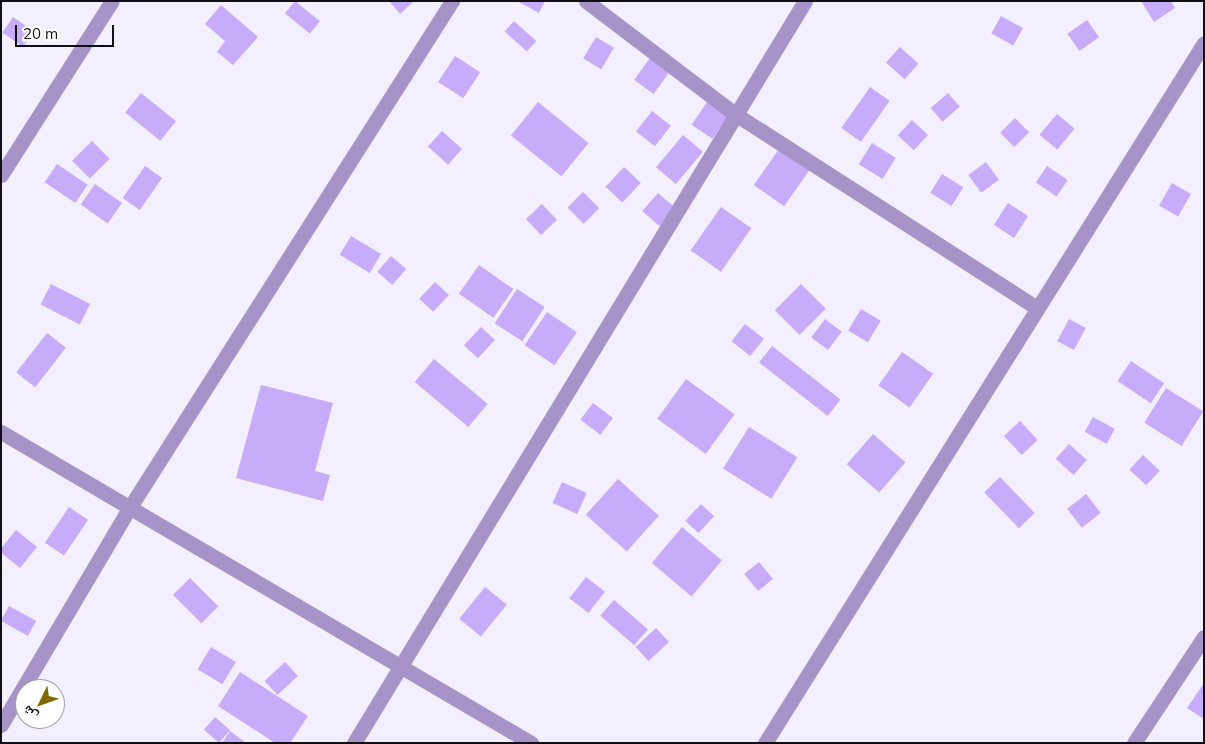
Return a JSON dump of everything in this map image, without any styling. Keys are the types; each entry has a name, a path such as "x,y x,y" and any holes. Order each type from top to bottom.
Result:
{"street":[{"path":"1,175 112,1"},
{"path":"1,725 130,507 452,1"},
{"path":"586,1 735,114 1037,308"},
{"path":"354,743 805,1"},
{"path":"765,743 1204,43"},
{"path":"1,432 531,743"},
{"path":"1134,743 1204,637"}],"building":[{"path":"295,1 320,21 310,34 285,13"},
{"path":"389,1 414,1 400,14"},
{"path":"517,1 545,1 539,13"},
{"path":"1141,1 1171,1 1175,8 1154,22"},
{"path":"221,5 258,37 233,65 217,52 225,41 205,24"},
{"path":"1001,16 1023,28 1013,46 991,33"},
{"path":"13,17 34,31 23,47 2,33"},
{"path":"1087,20 1099,37 1079,51 1067,34"},
{"path":"514,21 536,41 527,51 505,31"},
{"path":"596,37 614,48 601,69 583,58"},
{"path":"900,47 919,64 905,79 886,63"},
{"path":"455,56 480,72 463,98 438,82"},
{"path":"650,58 669,72 654,94 634,80"},
{"path":"870,87 890,101 861,142 841,128"},
{"path":"141,93 176,121 160,141 125,112"},
{"path":"948,93 960,107 942,122 931,108"},
{"path":"709,99 730,113 712,139 692,125"},
{"path":"538,102 589,143 561,176 511,135"},
{"path":"652,111 671,126 655,146 636,131"},
{"path":"1057,114 1075,129 1057,149 1040,135"},
{"path":"1015,118 1029,132 1014,147 1000,133"},
{"path":"912,120 928,135 914,150 898,135"},
{"path":"442,131 462,149 448,165 428,147"},
{"path":"683,135 703,152 676,184 656,167"},
{"path":"92,141 110,159 90,178 72,161"},
{"path":"872,143 896,158 882,179 859,164"},
{"path":"779,149 809,170 784,206 754,185"},
{"path":"986,162 999,180 981,193 968,175"},
{"path":"57,164 88,185 75,203 45,182"},
{"path":"145,166 162,178 140,210 123,198"},
{"path":"1047,166 1068,180 1057,197 1036,183"},
{"path":"624,167 641,183 622,202 606,187"},
{"path":"942,174 963,187 952,206 930,193"},
{"path":"1172,183 1191,194 1178,217 1159,206"},
{"path":"95,184 122,203 108,223 81,204"},
{"path":"583,192 599,208 584,224 567,208"},
{"path":"658,193 675,208 660,226 642,211"},
{"path":"1008,203 1028,216 1014,238 994,225"},
{"path":"542,204 557,220 541,235 526,219"},
{"path":"721,207 751,228 721,272 691,250"},
{"path":"351,236 381,254 370,273 340,255"},
{"path":"391,256 406,269 392,285 377,272"},
{"path":"479,265 513,289 493,318 459,294"},
{"path":"435,282 449,295 433,312 419,299"},
{"path":"51,284 90,304 80,324 41,304"},
{"path":"801,284 826,309 800,335 775,310"},
{"path":"517,289 545,307 522,341 495,323"},
{"path":"861,309 881,321 868,342 848,330"},
{"path":"547,312 577,332 554,365 525,345"},
{"path":"825,319 842,332 828,350 811,337"},
{"path":"1069,319 1086,328 1074,350 1057,341"},
{"path":"745,324 764,339 750,356 731,341"},
{"path":"481,327 495,340 478,358 464,345"},
{"path":"47,333 66,348 35,387 16,372"},
{"path":"772,346 841,400 828,416 759,363"},
{"path":"902,352 933,374 910,407 878,386"},
{"path":"434,359 488,404 468,427 415,382"},
{"path":"1131,361 1164,383 1151,403 1118,381"},
{"path":"686,379 735,414 706,454 657,419"},
{"path":"261,385 333,403 315,471 330,475 323,501 236,478"},
{"path":"1166,388 1203,411 1182,446 1144,423"},
{"path":"593,403 613,418 600,435 580,420"},
{"path":"1093,417 1115,429 1107,444 1085,432"},
{"path":"1020,421 1038,440 1022,455 1004,436"},
{"path":"749,427 797,457 771,499 723,469"},
{"path":"873,434 905,462 879,492 847,464"},
{"path":"1069,444 1087,460 1073,475 1056,459"},
{"path":"1143,455 1160,471 1146,485 1129,470"},
{"path":"1000,477 1035,513 1019,528 984,492"},
{"path":"618,479 659,516 627,551 586,515"},
{"path":"562,482 587,493 577,514 553,503"},
{"path":"1086,494 1101,513 1082,528 1067,509"},
{"path":"701,504 714,516 698,533 685,521"},
{"path":"69,507 88,520 64,556 45,543"},
{"path":"682,527 722,560 692,596 652,563"},
{"path":"16,530 37,547 20,568 1,553 1,549"},
{"path":"759,562 773,579 758,591 744,574"},
{"path":"586,577 605,592 588,613 569,598"},
{"path":"190,578 218,606 201,623 173,595"},
{"path":"485,587 507,605 481,636 459,619"},
{"path":"614,600 648,630 634,645 600,616"},
{"path":"9,606 36,621 28,636 1,621"},
{"path":"656,628 669,642 648,661 636,647"},
{"path":"211,647 236,662 222,684 198,669"},
{"path":"285,662 298,676 277,695 265,681"},
{"path":"240,672 308,716 290,743 275,743 218,706"},
{"path":"1204,683 1204,719 1187,708"},
{"path":"215,717 230,730 219,743 204,730"},
{"path":"230,731 246,743 222,743"}]}
